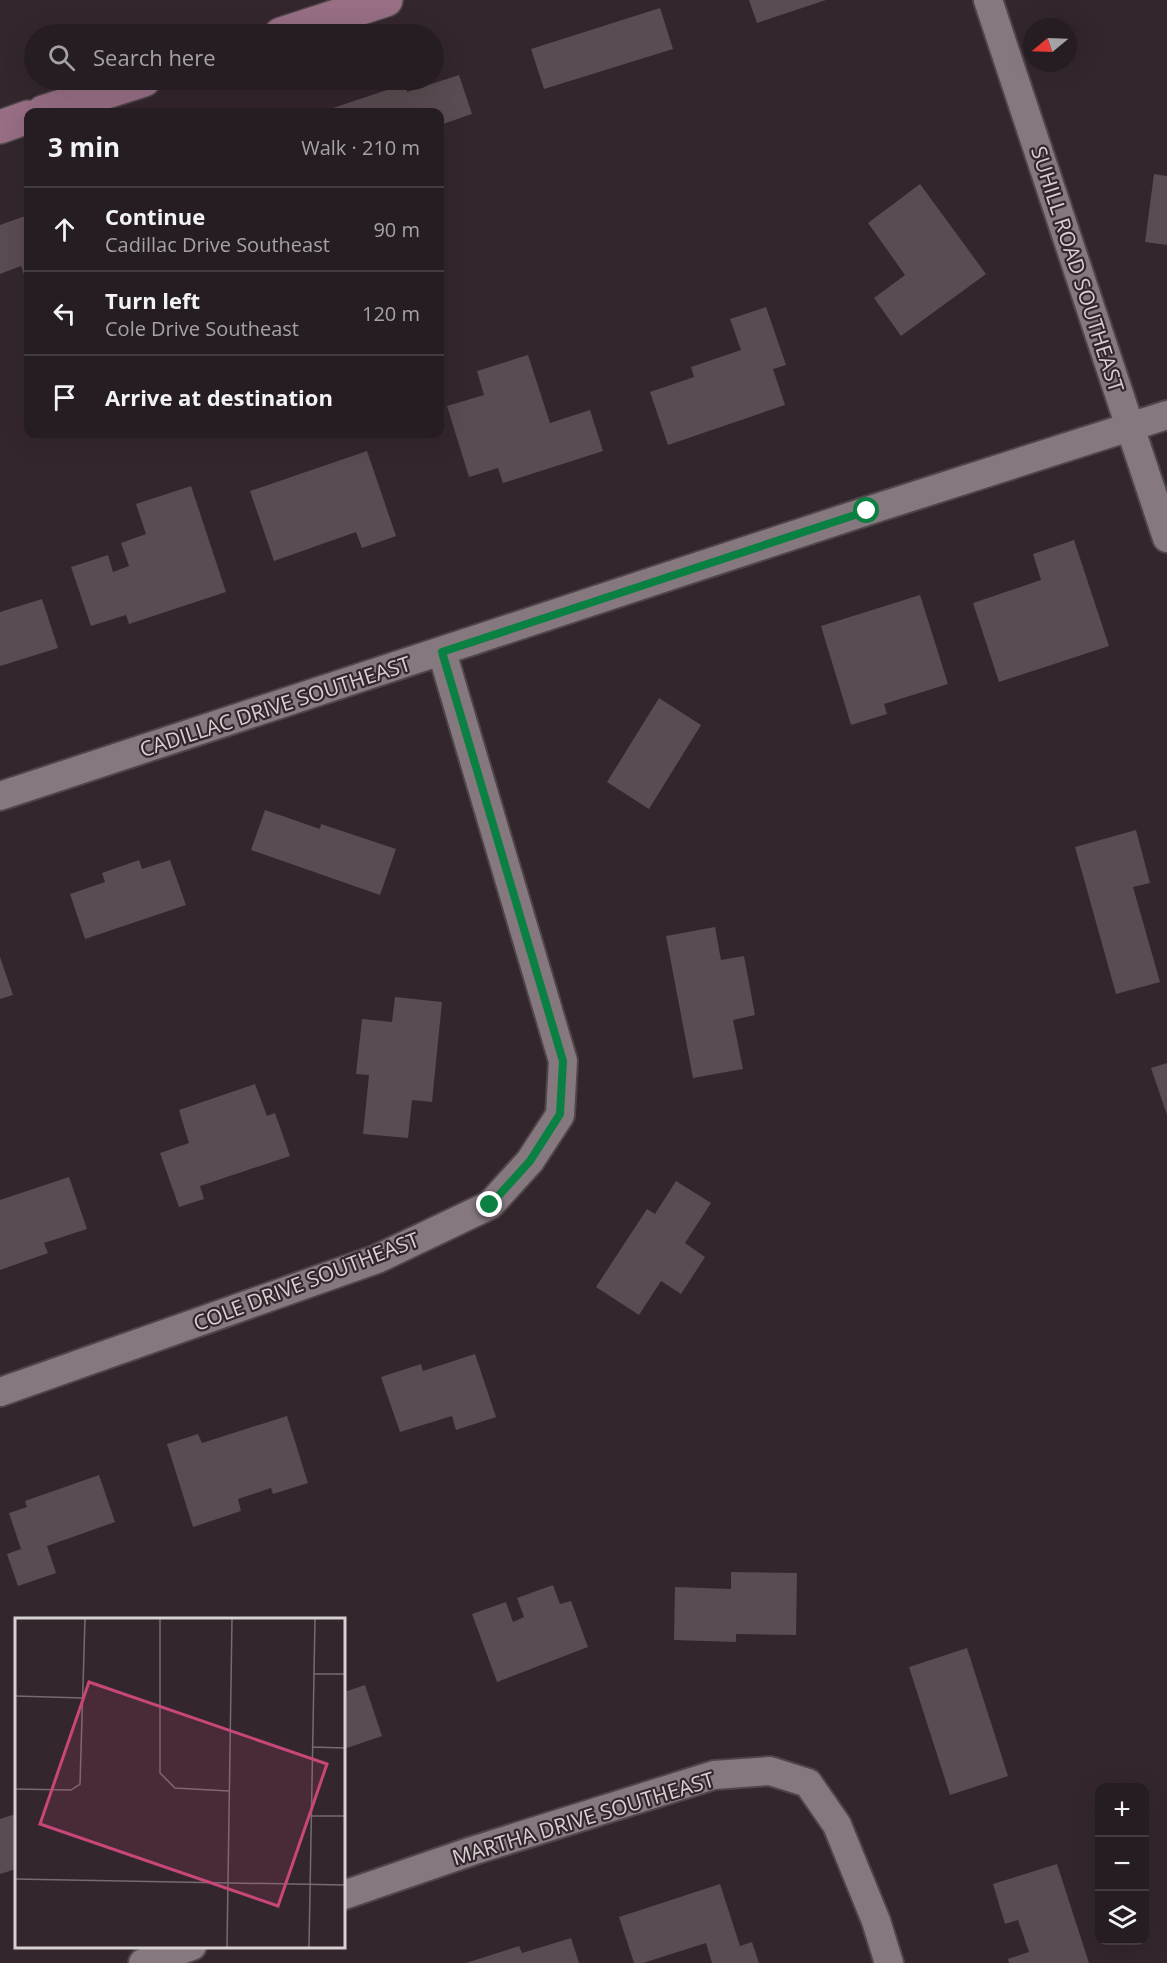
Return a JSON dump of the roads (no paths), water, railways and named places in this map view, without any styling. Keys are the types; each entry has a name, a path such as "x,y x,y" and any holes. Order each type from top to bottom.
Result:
{"street":[{"path":"312,24 386,0"},
{"name":"SUHILL ROAD SOUTHEAST","path":"988,0 1167,538"},
{"path":"56,108 112,90"},
{"path":"0,126 24,118"},
{"name":"CADILLAC DRIVE SOUTHEAST","path":"0,796 867,511 1167,416"},
{"name":"COLE DRIVE SOUTHEAST","path":"0,1392 377,1259 490,1205 530,1161 560,1114 563,1061 442,652"},
{"name":"MARTHA DRIVE SOUTHEAST","path":"345,1895 472,1851 714,1775 770,1772 808,1783 837,1825 876,1922 889,1963"},
{"path":"143,1963 189,1948"}]}
